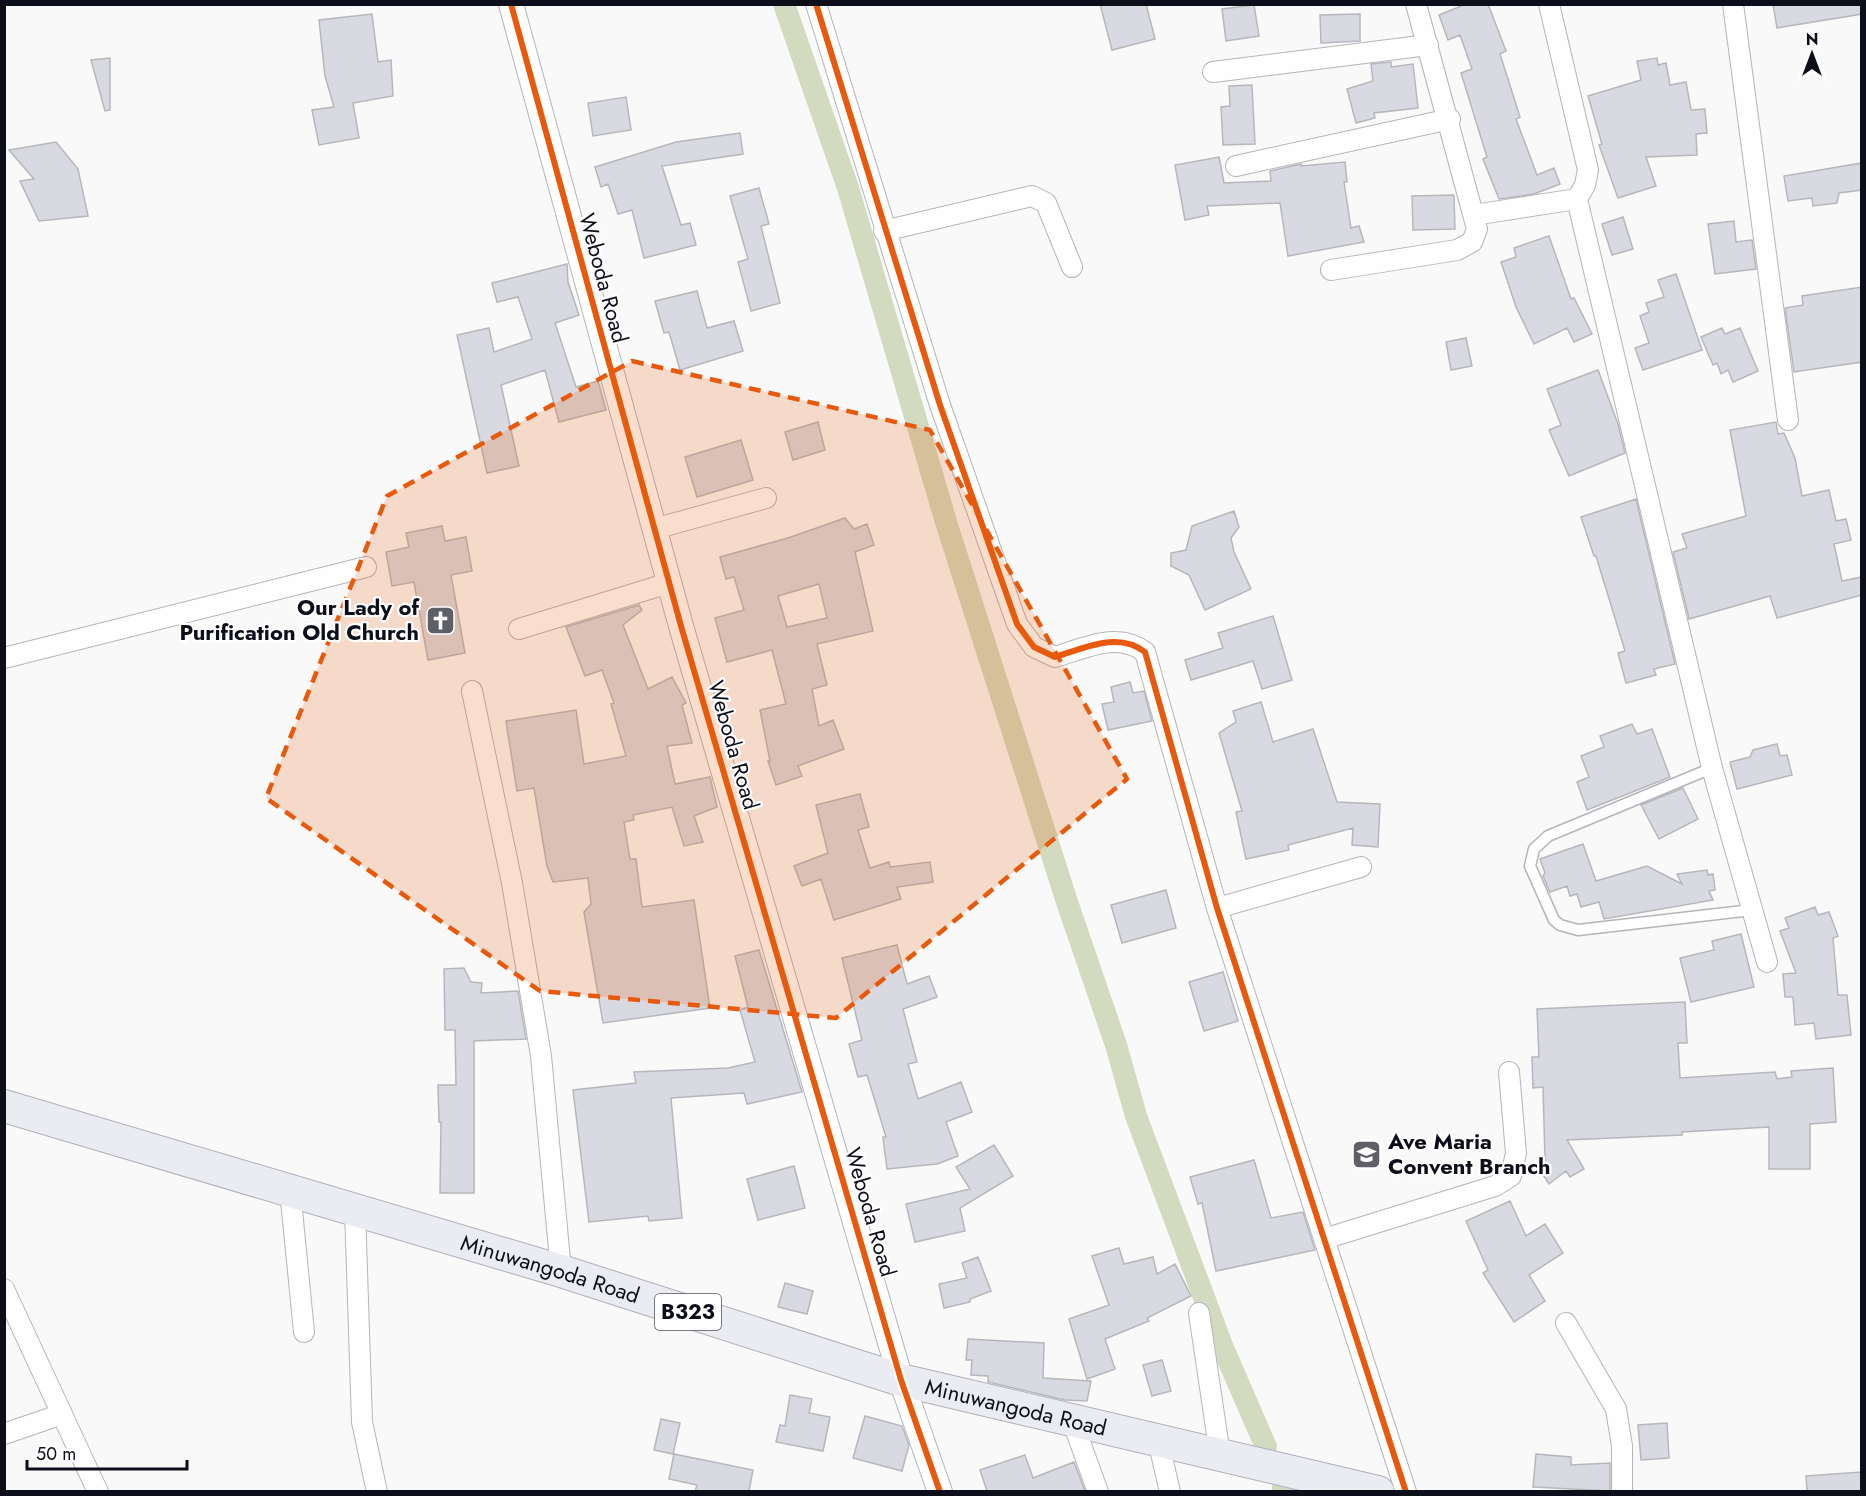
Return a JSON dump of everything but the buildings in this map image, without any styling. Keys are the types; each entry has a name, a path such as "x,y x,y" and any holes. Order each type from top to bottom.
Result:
{"main road":[{"name":"Minuwangoda Road","path":"4,1106 561,1272 901,1380 1378,1491"}],"street":[{"name":"Weboda Road","path":"511,4 669,583 901,1380 940,1491"},
{"path":"816,4 884,231 940,405 1017,624 1034,646 1055,657 1109,641 1132,642 1145,652 1217,908 1406,1491"},
{"path":"1331,270 1457,250 1472,242 1477,229 1450,119 1416,4"},
{"path":"1550,4 1588,170 1585,185 1577,199 1712,768 1767,962"},
{"path":"1733,4 1788,420"},
{"path":"1213,72 1428,45"},
{"path":"1236,166 1450,119"},
{"path":"884,231 1032,196 1046,202 1072,267"},
{"path":"1474,215 1577,199"},
{"path":"654,529 766,498"},
{"path":"4,658 366,567"},
{"path":"519,629 669,583"},
{"path":"472,691 512,883 541,1056 561,1272"},
{"path":"1217,908 1361,867"},
{"path":"1324,1239 1495,1186 1511,1176 1516,1153 1509,1072"},
{"path":"290,1190 304,1332"},
{"path":"355,1210 362,1422 377,1491"},
{"path":"4,1289 98,1491"},
{"path":"1199,1313 1220,1455"},
{"path":"1566,1323 1616,1409 1622,1446 1622,1491"},
{"path":"4,1434 62,1414"},
{"path":"1072,1420 1098,1491"},
{"path":"1158,1440 1170,1491"}],"lane":[{"path":"1712,768 1548,836 1534,849 1530,866 1554,920 1568,928 1578,930 1752,910"}],"highlighted area":[{"path":"632,361 930,430 1127,779 836,1018 540,991 266,798 387,496"}],"waterway":[{"path":"784,4 848,188 946,522 1067,902 1116,1045 1136,1116 1223,1348 1266,1447"},
{"path":"1283,1488 1285,1492"}],"cycle path":[{"path":"511,4 681,626 901,1380 940,1492"},
{"path":"816,4 940,405 1017,624 1034,647 1055,657 1101,643 1113,642 1135,646 1145,652 1217,908 1406,1492"}],"place":[{"name":"Our Lady of Purification Old Church","path":"440,620"},
{"name":"Ave Maria Convent Branch","path":"1367,1154"}]}
